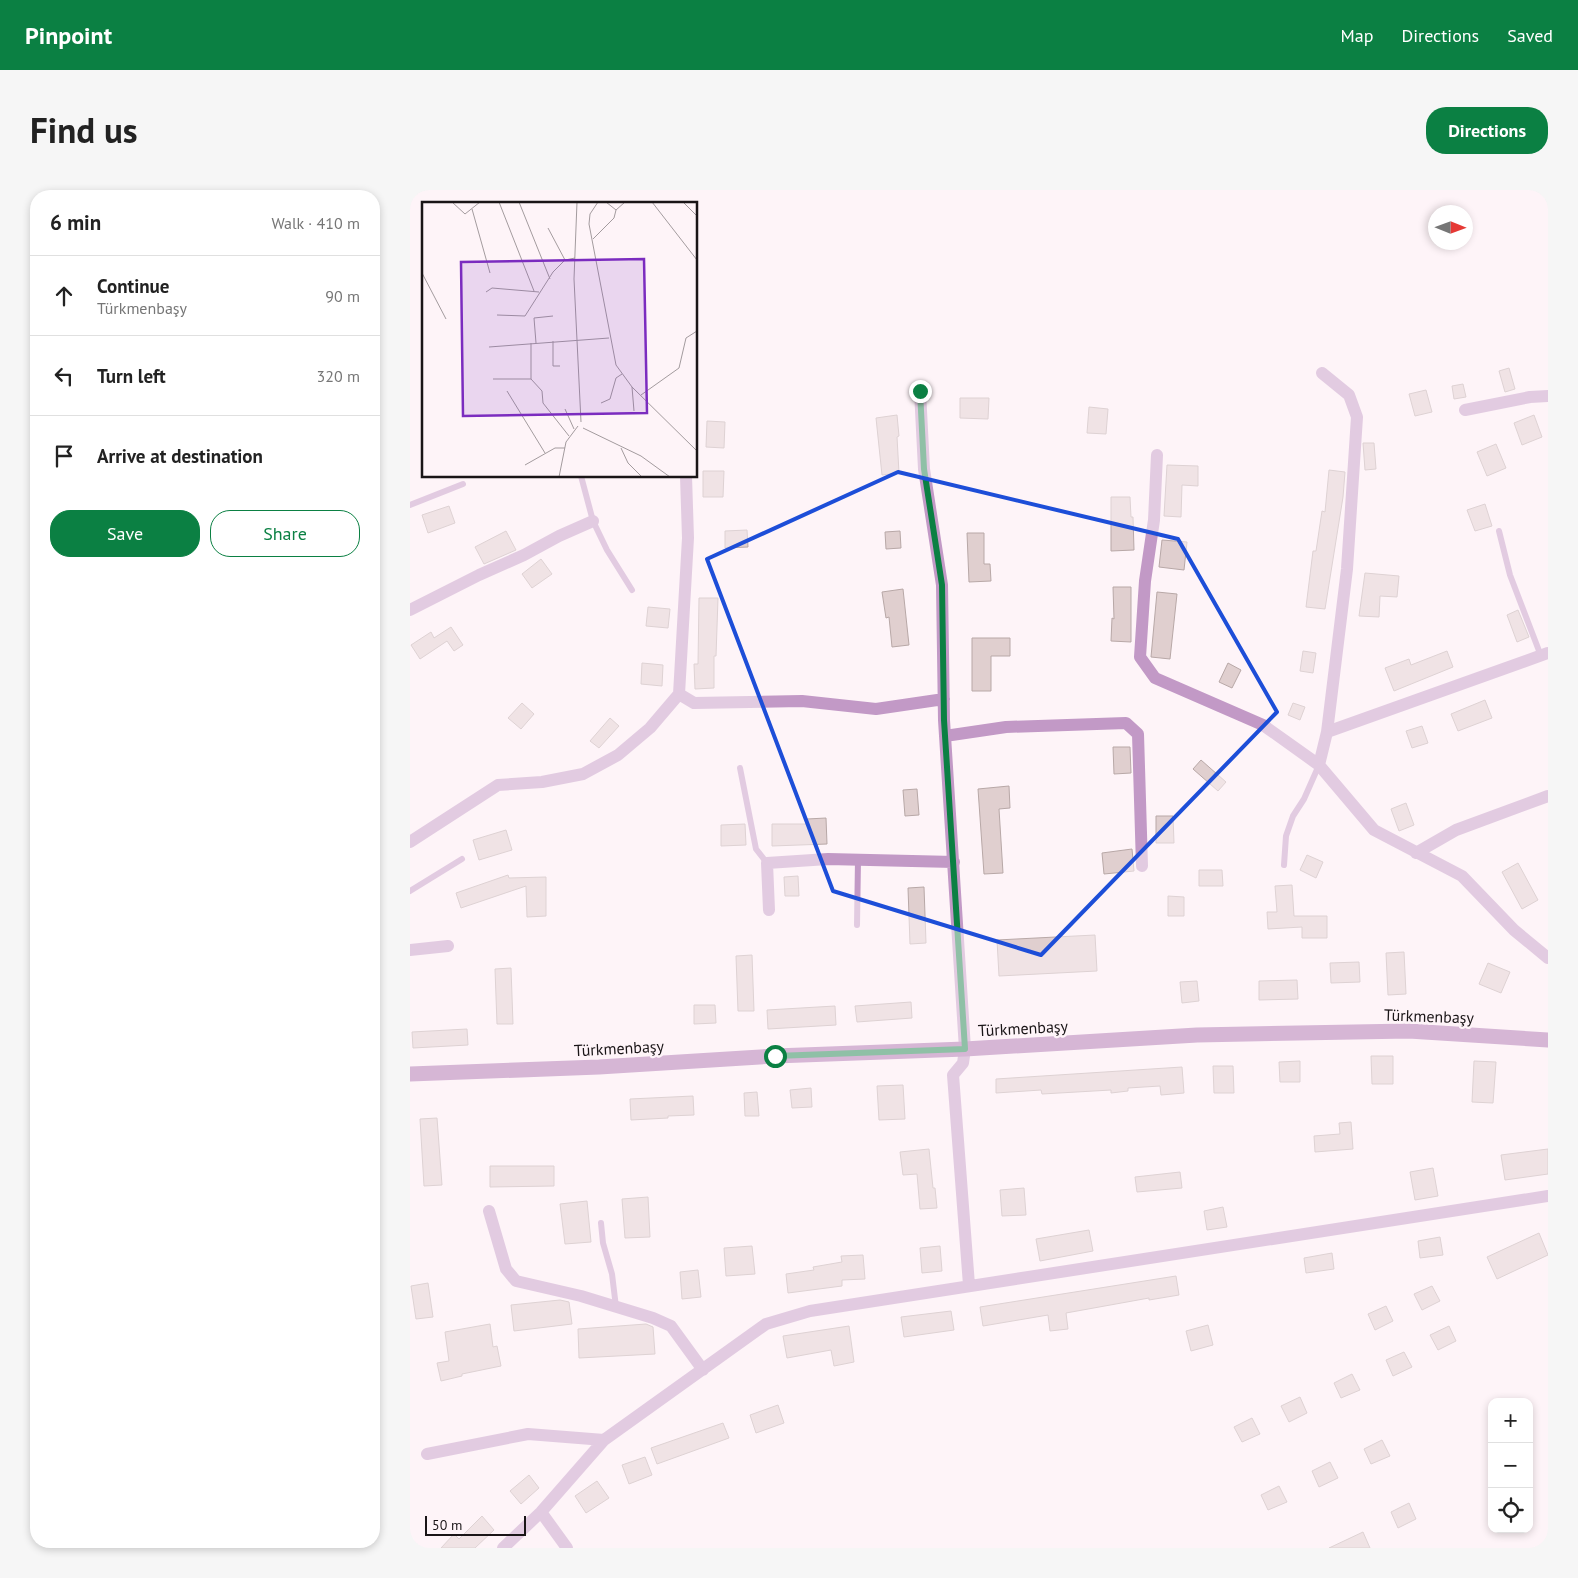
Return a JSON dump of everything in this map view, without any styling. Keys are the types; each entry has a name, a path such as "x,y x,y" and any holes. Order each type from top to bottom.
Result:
{"street":[{"path":"1319,765 1327,732 1347,569 1357,417 1348,395 1322,374"},
{"path":"920,391 924,469 942,585 945,736 965,1049 964,1063 953,1075 969,1285"},
{"path":"1465,410 1548,396"},
{"path":"1157,455 1154,520 1145,581 1140,657 1155,678 1263,725 1319,765 1374,830 1462,876 1514,930 1548,958"},
{"path":"410,842 498,785 542,782 583,774 618,755 650,728 680,694 688,538 686,478"},
{"path":"410,610 478,575 593,521"},
{"path":"1327,732 1544,655"},
{"path":"680,694 694,703 802,701 876,709 944,699"},
{"path":"945,736 1006,726 1126,723 1138,734 1142,866"},
{"path":"1416,853 1456,830 1548,796"},
{"path":"769,910 767,863 828,859 954,862"},
{"path":"410,950 448,946"},
{"name":"Türkmenbaşy","path":"410,1074 965,1049 1197,1035 1409,1031 1548,1040"},
{"path":"503,1548 541,1512 604,1440 766,1324 810,1311 1548,1196"},
{"path":"489,1211 506,1269 516,1281 581,1296 653,1318 671,1326 703,1370"},
{"path":"427,1454 528,1434 604,1440"},
{"path":"541,1512 567,1548"}],"lane":[{"path":"582,478 593,521 607,550 632,590"},
{"path":"410,506 462,484"},
{"path":"1498,531 1510,576 1544,655"},
{"path":"1284,865 1286,836 1293,816 1304,799 1319,765"},
{"path":"740,768 756,848 767,863"},
{"path":"410,891 462,859"},
{"path":"857,925 858,860"},
{"path":"601,1223 602,1244 612,1274 616,1307"}],"highlighted area":[{"path":"898,472 1178,539 1277,712 1041,955 833,891 707,559"}],"building":[{"path":"1509,368 1515,389 1505,392 1499,371"},
{"path":"1463,384 1466,397 1454,399 1452,386"},
{"path":"1426,390 1432,412 1415,416 1409,394"},
{"path":"960,398 989,398 988,419 960,418"},
{"path":"1089,407 1108,409 1106,434 1087,433"},
{"path":"897,415 899,473 882,475 876,418"},
{"path":"1534,415 1542,437 1522,445 1514,423"},
{"path":"707,421 725,422 724,448 706,447"},
{"path":"1363,443 1374,443 1376,469 1365,470"},
{"path":"1496,444 1506,468 1487,476 1477,452"},
{"path":"1167,465 1198,466 1198,486 1182,485 1181,517 1164,516"},
{"path":"1329,470 1345,472 1343,497 1325,609 1306,607 1313,551 1316,551 1322,511 1325,512"},
{"path":"703,471 724,471 723,497 703,497"},
{"path":"1111,497 1130,497 1134,550 1111,551"},
{"path":"1485,504 1492,526 1475,531 1467,510"},
{"path":"449,506 455,523 428,533 422,515"},
{"path":"747,530 748,547 725,548 725,531"},
{"path":"506,531 516,550 484,564 475,547"},
{"path":"900,531 901,548 886,549 885,532"},
{"path":"967,533 984,533 984,564 990,564 991,581 969,582"},
{"path":"1162,540 1187,542 1184,570 1159,567"},
{"path":"541,559 552,574 532,588 522,574"},
{"path":"1365,573 1399,576 1397,597 1380,596 1379,617 1359,616"},
{"path":"1113,587 1131,587 1131,642 1111,641 1112,618 1114,619"},
{"path":"903,589 909,645 892,647 889,617 886,618 882,592"},
{"path":"1157,592 1177,594 1170,659 1151,657"},
{"path":"699,598 718,598 714,688 695,689 694,664 698,664"},
{"path":"648,607 670,609 668,628 646,626"},
{"path":"1518,610 1529,637 1517,642 1507,615"},
{"path":"451,627 463,645 454,651 447,641 420,659 411,645 431,632 434,638"},
{"path":"972,638 1010,638 1010,656 991,656 991,691 972,691"},
{"path":"1303,651 1316,653 1313,673 1300,671"},
{"path":"1447,651 1453,667 1394,691 1385,668 1409,659 1411,665"},
{"path":"642,663 663,665 662,686 641,684"},
{"path":"1228,663 1241,670 1232,688 1219,682"},
{"path":"1485,700 1492,718 1458,731 1451,714"},
{"path":"522,703 534,714 521,729 508,718"},
{"path":"1293,703 1305,707 1300,720 1288,715"},
{"path":"610,718 619,726 599,748 590,741"},
{"path":"1422,726 1428,743 1412,748 1406,731"},
{"path":"1113,747 1130,747 1131,773 1114,774"},
{"path":"1201,760 1226,782 1218,791 1193,769"},
{"path":"1009,786 1010,808 999,809 1003,873 984,874 978,789"},
{"path":"917,789 919,815 905,816 903,790"},
{"path":"1406,803 1414,825 1399,831 1391,809"},
{"path":"1156,816 1173,816 1174,843 1156,843"},
{"path":"826,818 827,844 772,846 772,824 807,824 807,819"},
{"path":"745,824 746,845 721,846 721,825"},
{"path":"506,830 512,850 479,860 473,840"},
{"path":"1132,849 1134,871 1104,874 1102,853"},
{"path":"1307,855 1323,862 1316,878 1300,870"},
{"path":"1518,863 1538,900 1522,909 1502,872"},
{"path":"1199,870 1222,870 1223,886 1199,886"},
{"path":"508,875 509,878 546,877 546,916 527,917 526,886 461,908 456,893"},
{"path":"798,876 799,896 785,896 784,877"},
{"path":"1292,885 1294,916 1327,916 1327,938 1302,938 1302,927 1268,929 1267,912 1277,912 1275,886"},
{"path":"924,887 926,943 910,944 908,888"},
{"path":"1168,896 1184,897 1184,916 1168,916"},
{"path":"1095,935 1097,971 999,976 997,940"},
{"path":"1404,952 1406,994 1388,995 1386,953"},
{"path":"752,955 754,1011 738,1011 736,956"},
{"path":"1359,962 1360,982 1331,983 1330,963"},
{"path":"1488,963 1510,972 1501,993 1479,984"},
{"path":"511,968 513,1024 497,1024 495,969"},
{"path":"1297,980 1298,999 1259,1000 1259,981"},
{"path":"1197,981 1199,1001 1182,1003 1180,982"},
{"path":"911,1002 912,1018 857,1022 855,1006"},
{"path":"694,1005 715,1005 716,1023 694,1024"},
{"path":"835,1006 836,1025 768,1029 767,1010"},
{"path":"467,1029 468,1045 413,1048 412,1032"},
{"path":"1371,1056 1393,1056 1393,1084 1372,1084"},
{"path":"1300,1061 1300,1082 1280,1082 1279,1062"},
{"path":"1474,1061 1496,1062 1493,1103 1472,1102"},
{"path":"1213,1066 1233,1066 1234,1093 1214,1093"},
{"path":"1182,1067 1184,1093 1161,1095 1160,1086 1128,1088 1128,1091 1111,1093 1111,1090 1042,1094 1041,1090 996,1093 996,1079"},
{"path":"903,1085 905,1119 879,1120 877,1086"},
{"path":"811,1088 812,1107 792,1108 790,1090"},
{"path":"757,1092 759,1116 745,1116 744,1093"},
{"path":"693,1096 694,1115 631,1120 630,1099"},
{"path":"437,1118 442,1185 424,1186 420,1119"},
{"path":"1351,1122 1353,1149 1315,1152 1314,1136 1340,1134 1339,1123"},
{"path":"929,1149 937,1208 920,1209 917,1174 903,1175 900,1152"},
{"path":"1548,1149 1548,1174 1505,1180 1501,1155"},
{"path":"490,1166 554,1166 554,1186 490,1187"},
{"path":"1433,1168 1438,1196 1415,1200 1410,1172"},
{"path":"1180,1172 1182,1188 1137,1192 1135,1177"},
{"path":"1024,1188 1026,1215 1002,1216 1000,1190"},
{"path":"648,1197 650,1237 625,1238 622,1199"},
{"path":"587,1201 591,1242 565,1244 560,1204"},
{"path":"1223,1207 1227,1227 1207,1230 1204,1211"},
{"path":"1089,1230 1093,1251 1040,1261 1036,1239"},
{"path":"1539,1233 1548,1255 1497,1279 1487,1257"},
{"path":"1440,1237 1443,1255 1420,1258 1418,1241"},
{"path":"752,1246 755,1274 726,1276 724,1248"},
{"path":"940,1246 942,1271 922,1273 920,1248"},
{"path":"1332,1253 1334,1269 1306,1273 1304,1258"},
{"path":"863,1255 865,1279 842,1280 842,1286 788,1293 786,1274 814,1270 813,1267 842,1262 841,1256"},
{"path":"698,1270 701,1297 682,1299 680,1272"},
{"path":"1176,1276 1179,1295 1149,1300 1149,1298 1066,1313 1068,1329 1050,1331 1048,1315 983,1326 980,1307"},
{"path":"428,1283 433,1317 416,1319 411,1286"},
{"path":"1432,1286 1440,1301 1422,1310 1414,1294"},
{"path":"560,1300 569,1302 572,1324 514,1331 511,1305"},
{"path":"1386,1306 1393,1321 1375,1330 1368,1314"},
{"path":"951,1311 954,1330 904,1337 901,1317"},
{"path":"490,1324 493,1347 497,1346 501,1366 462,1374 462,1376 441,1381 437,1363 449,1361 445,1332"},
{"path":"646,1324 653,1327 655,1354 579,1358 578,1329"},
{"path":"1208,1325 1213,1345 1191,1351 1186,1331"},
{"path":"849,1326 854,1362 834,1366 831,1350 787,1358 783,1336"},
{"path":"1449,1326 1456,1341 1438,1350 1430,1335"},
{"path":"1404,1352 1412,1367 1393,1376 1386,1360"},
{"path":"1352,1374 1360,1390 1341,1398 1334,1383"},
{"path":"1300,1397 1307,1413 1289,1422 1281,1406"},
{"path":"778,1405 784,1423 756,1433 750,1415"},
{"path":"1252,1418 1260,1434 1242,1442 1234,1427"},
{"path":"723,1423 729,1438 657,1464 651,1448"},
{"path":"1382,1440 1390,1456 1371,1464 1364,1449"},
{"path":"645,1457 652,1475 629,1484 622,1465"},
{"path":"1330,1462 1338,1478 1319,1487 1312,1471"},
{"path":"529,1475 539,1488 521,1504 510,1491"},
{"path":"597,1481 609,1498 586,1513 575,1496"},
{"path":"1279,1486 1287,1502 1268,1510 1261,1495"},
{"path":"1409,1503 1416,1519 1398,1528 1391,1512"},
{"path":"482,1516 494,1530 475,1548 441,1548 454,1534 459,1539"},
{"path":"1363,1532 1370,1548 1329,1548"}],"route":[{"path":"775,1056 965,1049 944,720 942,585 924,469 920,391"}]}
